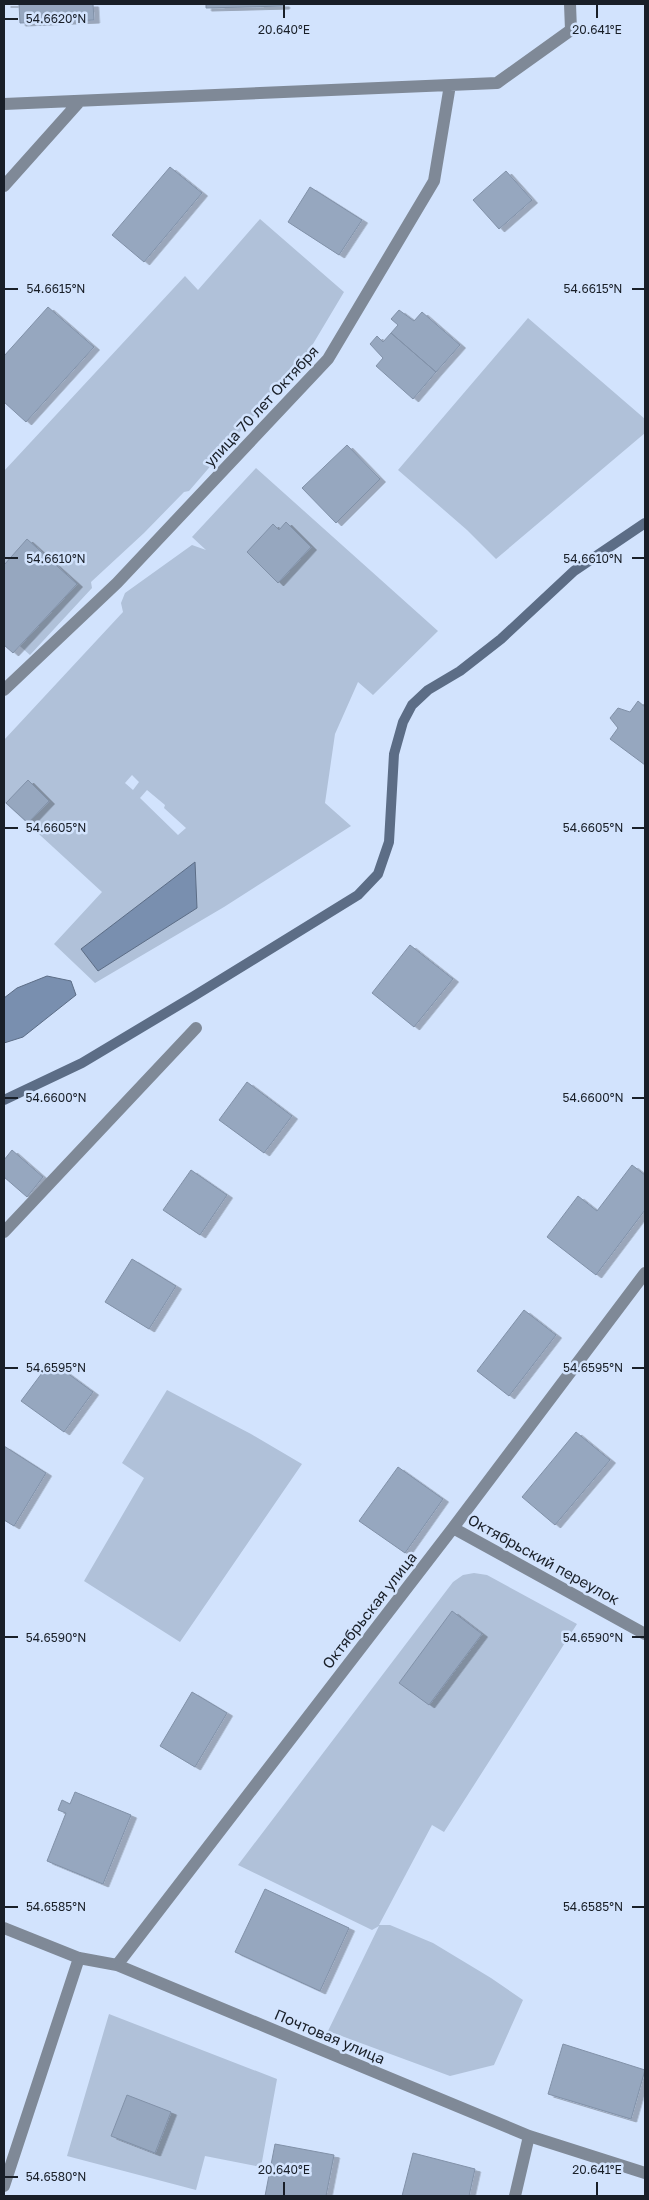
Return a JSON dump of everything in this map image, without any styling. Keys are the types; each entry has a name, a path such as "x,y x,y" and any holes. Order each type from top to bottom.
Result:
{"street":[{"path":"4,104 497,83 571,30 570,4"},
{"name":"улица 70 лет Октября","path":"4,690 117,583 328,359 434,181 450,85"},
{"path":"4,186 80,101"},
{"path":"4,1232 196,1028"},
{"name":"Октябрьская улица","path":"117,1965 453,1528 645,1273"},
{"name":"Октябрьский переулок","path":"453,1528 645,1634"},
{"name":"Почтовая улица","path":"4,1928 79,1958 117,1965 530,2136 645,2173"},
{"path":"4,2186 79,1958"},
{"path":"515,2196 530,2136"}],"shaded area":[{"path":"260,219 344,292 307,354 189,491 184,492 144,533 91,582 92,588 30,655 4,632 4,471 185,276 198,290"},
{"path":"528,318 645,419 645,433 496,559 467,530 398,470"},
{"path":"256,468 438,631 373,695 358,682 335,734 325,803 351,826 224,907 95,983 54,944 102,892 4,802 4,740 123,612 121,603 125,593 192,545 206,550 192,537","holes":["132,775 139,782 133,790 125,783","147,790 165,805 164,808 186,828 178,835 140,798"]},
{"path":"195,862 197,908 98,971 81,949"},
{"path":"47,976 71,981 76,995 23,1037 4,1043 4,998 17,988"},
{"path":"167,1390 251,1434 302,1464 180,1642 84,1581 144,1478 122,1463"},
{"path":"474,1573 487,1575 577,1624 444,1832 432,1825 379,1925 390,1925 433,1943 523,2000 494,2065 450,2076 328,2031 379,1926 372,1930 238,1865 453,1582 463,1575"},
{"path":"109,2014 277,2079 261,2167 205,2156 196,2190 67,2156"}],"building":[{"path":"19,4 93,4 94,20 20,23"},
{"path":"206,4 284,4 284,6 206,8"},
{"path":"170,167 202,193 144,262 112,235"},
{"path":"506,171 532,200 499,229 473,200"},
{"path":"310,187 362,220 339,255 288,222"},
{"path":"48,307 94,347 26,422 4,402 4,356"},
{"path":"399,310 414,321 422,312 460,345 436,372 391,333 398,325 391,319"},
{"path":"391,333 436,372 413,399 376,366 383,358 370,344 377,336 383,342"},
{"path":"347,445 380,479 336,523 302,488"},
{"path":"286,522 311,547 278,583 247,552 273,524 279,530"},
{"path":"27,539 77,584 13,653 4,645 4,565"},
{"path":"638,701 645,707 645,765 610,739 618,728 610,718 618,708 630,712"},
{"path":"28,780 49,801 28,823 6,803"},
{"path":"410,945 453,979 414,1027 372,993"},
{"path":"247,1082 292,1116 264,1153 219,1120"},
{"path":"12,1150 43,1177 27,1197 4,1177 4,1160"},
{"path":"632,1165 645,1175 645,1210 596,1275 547,1237 578,1196 597,1211"},
{"path":"191,1170 227,1195 200,1235 163,1210"},
{"path":"132,1259 176,1286 149,1329 105,1302"},
{"path":"524,1310 556,1335 509,1396 477,1371"},
{"path":"51,1361 93,1392 64,1432 21,1401"},
{"path":"576,1432 610,1460 555,1525 522,1497"},
{"path":"4,1446 46,1473 14,1526 4,1520"},
{"path":"398,1467 443,1499 405,1553 359,1521"},
{"path":"452,1611 482,1634 429,1705 399,1683"},
{"path":"192,1692 227,1713 195,1767 160,1746"},
{"path":"75,1792 131,1815 103,1884 47,1861 66,1813 58,1810 62,1800 70,1804"},
{"path":"265,1889 349,1928 320,1991 235,1952"},
{"path":"563,2044 645,2070 631,2119 548,2094"},
{"path":"127,2095 171,2112 155,2153 111,2136"},
{"path":"275,2144 334,2155 326,2196 265,2196"},
{"path":"413,2153 475,2169 469,2196 402,2196"}],"waterway":[{"path":"4,1100 82,1063 358,895 378,874 389,842 394,754 403,722 412,705 428,690 460,671 501,639 574,571 645,523"}]}
